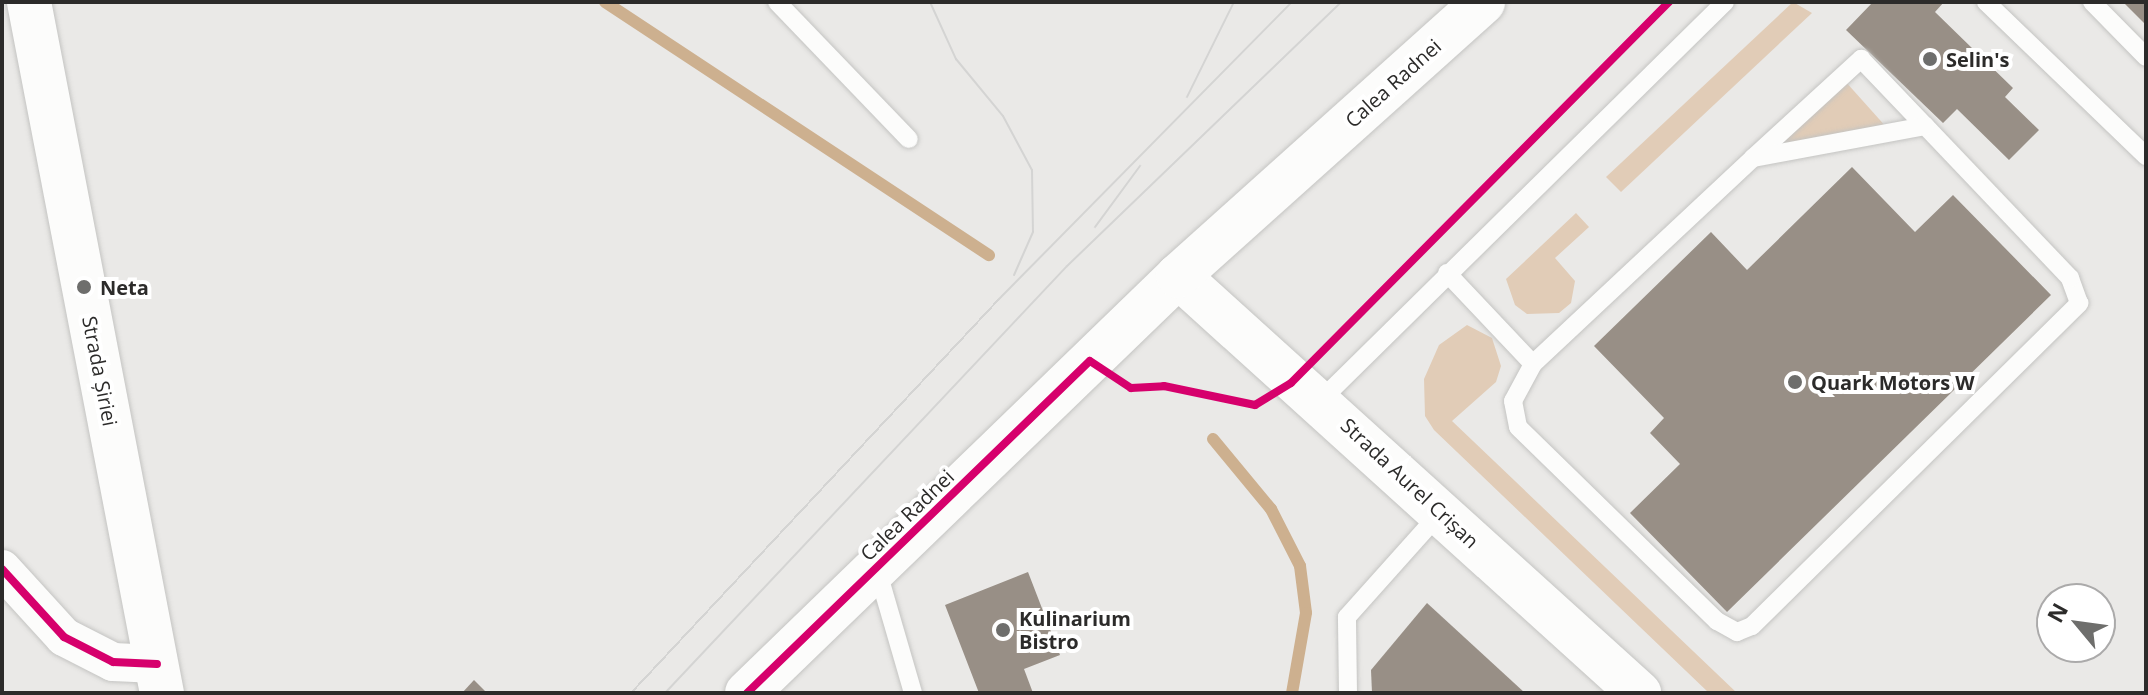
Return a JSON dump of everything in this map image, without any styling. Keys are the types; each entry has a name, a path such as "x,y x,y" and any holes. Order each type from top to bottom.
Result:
{"main road":[{"name":"Strada Șiriei","path":"29,2 159,679"},
{"name":"Calea Radnei","path":"747,693 1178,276 1478,4"},
{"name":"Strada Aurel Crișan","path":"1178,276 1321,400 1639,693"}],"street":[{"path":"2,569 64,637 113,662 159,679"}],"lane":[{"path":"777,2 909,139"},
{"path":"1321,400 1725,2"},
{"path":"1986,2 2146,156"},
{"path":"2092,2 2146,57"},
{"path":"1861,59 2070,278 2079,303 1752,626 1737,632 1717,621 1518,427 1513,401 1533,364 1753,158 1861,59"},
{"path":"1753,158 1925,126"},
{"path":"1447,273 1533,364"},
{"path":"1348,693 1347,617 1441,512"},
{"path":"877,567 913,693"}],"shaded area":[{"path":"1793,2 1812,13 1621,192 1606,177"},
{"path":"1845,81 1888,129 1767,152"},
{"path":"1576,213 1589,227 1555,258 1575,281 1571,303 1559,313 1527,314 1515,305 1506,279"},
{"path":"1467,325 1492,338 1501,366 1496,382 1452,421 1737,693 1709,693 1434,430 1425,416 1424,379 1439,345"}],"building":[{"name":"Selin's","path":"1873,2 1944,2 1935,12 2013,88 2005,97 2039,130 2009,160 1957,109 1943,123 1846,30"},
{"path":"2123,2 2146,2 2146,25"},
{"name":"Quark Motors W","path":"1852,167 1915,232 1953,195 2051,295 1727,612 1630,513 1680,464 1650,433 1664,418 1594,346 1711,232 1747,270"},
{"name":"Kulinarium Bistro","path":"1028,572 1060,655 1024,669 1033,693 979,693 945,605"},
{"path":"1427,603 1525,693 1372,693 1371,670"},
{"path":"474,680 487,693 462,693"}],"waterway":[{"path":"605,2 989,255"},
{"path":"1213,439 1271,509 1300,566 1306,613 1292,693"}],"tram line":[{"path":"930,2 956,59 1003,116 1032,170 1033,232 1014,275"},
{"path":"1187,97 1234,2"},
{"path":"631,693 999,299 1292,2"},
{"path":"665,693 1067,266 1341,2"},
{"path":"1095,227 1140,166"}],"cycle path":[{"path":"747,693 1090,361 1131,388 1164,386 1255,405 1291,383 1669,2"},
{"path":"2,569 64,637 113,662 157,664"}],"place":[{"name":"Selin's","path":"1930,59"},
{"name":"Neta","path":"84,287"},
{"name":"Quark Motors W","path":"1795,382"},
{"name":"Kulinarium Bistro","path":"1003,630"}]}
